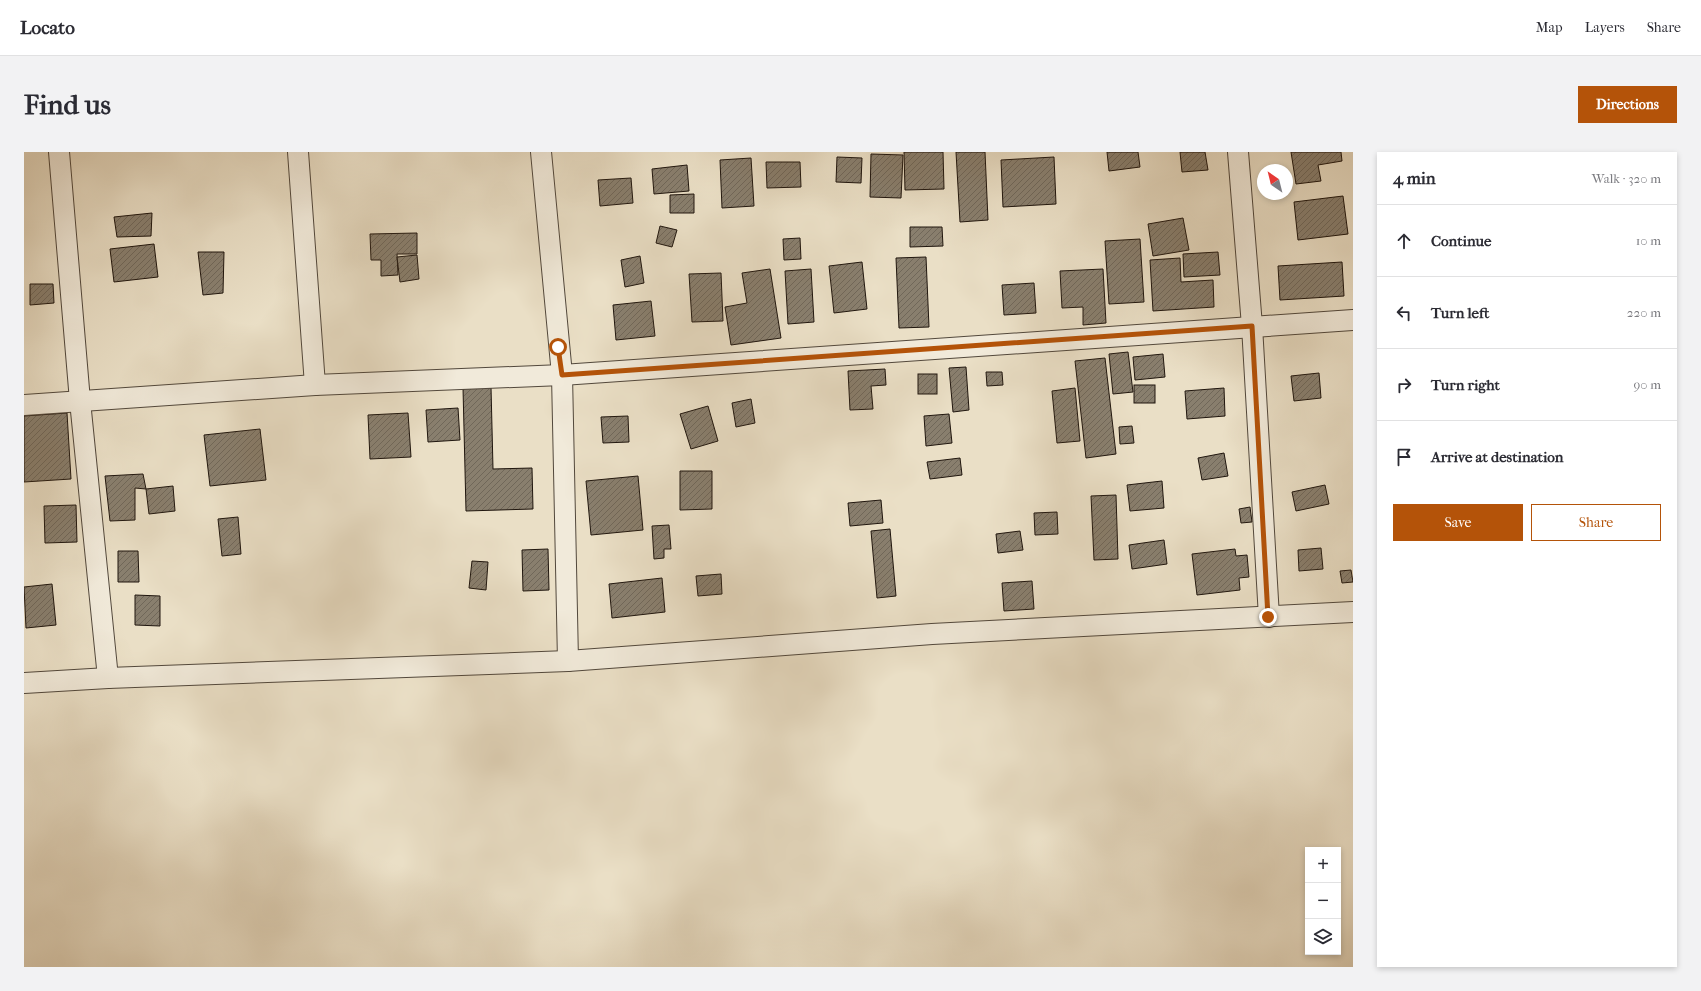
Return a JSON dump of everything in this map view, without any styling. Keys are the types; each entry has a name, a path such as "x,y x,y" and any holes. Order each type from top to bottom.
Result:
{"street":[{"path":"59,152 80,401 108,678"},
{"path":"298,152 315,385"},
{"path":"541,152 562,375 568,661"},
{"path":"1238,152 1252,326 1268,617"},
{"path":"24,405 315,385 562,375 1353,320"},
{"path":"24,683 108,678 568,661 932,634 1353,612"}],"building":[{"path":"904,152 943,152 944,189 905,190"},
{"path":"956,152 985,152 988,220 960,222"},
{"path":"1107,152 1138,152 1140,167 1109,171"},
{"path":"1180,152 1205,152 1208,170 1182,172"},
{"path":"1291,152 1341,152 1342,161 1318,165 1321,181 1296,184"},
{"path":"871,154 903,155 901,198 870,197"},
{"path":"837,157 862,158 861,183 836,182"},
{"path":"1054,157 1056,204 1003,207 1001,160"},
{"path":"751,158 754,206 722,208 720,160"},
{"path":"766,162 800,162 801,187 767,188"},
{"path":"687,165 689,191 654,194 652,169"},
{"path":"631,178 633,203 600,206 598,180"},
{"path":"694,194 694,213 670,213 670,195"},
{"path":"1343,196 1348,234 1298,240 1294,202"},
{"path":"152,213 151,236 117,237 114,217"},
{"path":"1183,218 1189,250 1153,256 1148,224"},
{"path":"660,226 677,230 672,247 656,243"},
{"path":"910,227 942,227 943,246 910,247"},
{"path":"417,233 417,254 397,254 398,275 381,276 381,260 371,260 370,234"},
{"path":"800,238 801,259 784,260 783,239"},
{"path":"1140,239 1144,302 1109,304 1105,241"},
{"path":"154,244 158,277 114,282 110,249"},
{"path":"198,252 224,252 223,293 203,295"},
{"path":"1218,252 1220,275 1184,277 1183,254"},
{"path":"417,255 419,279 400,282 397,257"},
{"path":"640,256 644,283 625,287 621,260"},
{"path":"926,257 929,327 899,328 896,258"},
{"path":"1180,258 1181,282 1213,280 1214,307 1153,311 1150,260"},
{"path":"862,262 867,309 834,313 829,266"},
{"path":"1342,262 1344,296 1280,300 1278,266"},
{"path":"770,269 781,338 731,345 725,307 747,303 742,273"},
{"path":"811,269 814,322 788,324 785,271"},
{"path":"1103,269 1106,323 1083,325 1083,307 1062,308 1060,271"},
{"path":"721,273 723,321 692,322 689,274"},
{"path":"1034,283 1036,313 1004,315 1002,285"},
{"path":"30,284 53,284 54,303 30,305"},
{"path":"651,301 655,336 616,340 613,305"},
{"path":"1128,352 1133,392 1113,394 1109,354"},
{"path":"1163,354 1165,377 1135,380 1133,357"},
{"path":"1105,358 1116,454 1086,458 1075,361"},
{"path":"966,367 969,410 953,412 949,368"},
{"path":"885,369 886,385 871,386 873,409 850,410 848,371"},
{"path":"986,372 1002,372 1003,385 987,386"},
{"path":"1319,373 1321,398 1294,401 1291,376"},
{"path":"918,374 937,374 937,394 918,394"},
{"path":"1134,385 1155,385 1155,403 1134,403"},
{"path":"491,387 493,469 532,468 533,509 466,511 463,388"},
{"path":"1075,388 1080,441 1057,443 1052,391"},
{"path":"1224,388 1225,416 1187,419 1185,391"},
{"path":"751,399 755,423 736,427 732,403"},
{"path":"708,406 718,441 691,449 680,414"},
{"path":"458,408 460,440 428,442 426,410"},
{"path":"67,413 71,479 24,482 24,416"},
{"path":"408,413 411,457 370,459 368,415"},
{"path":"949,414 952,443 926,446 924,416"},
{"path":"628,416 629,442 603,443 601,417"},
{"path":"1132,426 1134,443 1120,444 1119,427"},
{"path":"260,429 266,480 210,486 204,435"},
{"path":"1224,453 1228,476 1202,480 1198,458"},
{"path":"960,458 962,475 930,479 927,462"},
{"path":"680,471 712,471 712,509 680,510"},
{"path":"143,474 146,489 135,488 135,520 110,521 105,476"},
{"path":"638,476 643,530 591,535 586,481"},
{"path":"1162,481 1164,508 1130,511 1127,485"},
{"path":"1325,485 1329,504 1296,511 1292,492"},
{"path":"173,486 175,511 149,514 146,489"},
{"path":"1116,495 1118,559 1094,560 1091,496"},
{"path":"881,500 883,523 850,526 848,503"},
{"path":"76,505 77,542 45,543 44,506"},
{"path":"1250,507 1252,522 1241,523 1239,509"},
{"path":"1057,512 1058,534 1035,535 1034,513"},
{"path":"238,517 241,554 222,556 218,519"},
{"path":"669,525 671,549 664,549 664,558 654,559 652,526"},
{"path":"890,529 896,596 877,598 871,531"},
{"path":"1020,531 1023,550 998,553 996,534"},
{"path":"1164,540 1167,564 1132,569 1129,545"},
{"path":"1321,548 1323,569 1299,571 1298,550"},
{"path":"548,549 549,590 523,591 522,550"},
{"path":"1235,549 1236,556 1247,555 1249,577 1239,578 1240,590 1197,595 1192,554"},
{"path":"118,551 138,551 139,582 118,582"},
{"path":"472,561 488,562 486,590 469,588"},
{"path":"1351,570 1353,582 1342,583 1340,571"},
{"path":"721,574 722,594 698,596 696,576"},
{"path":"662,578 665,612 612,618 609,584"},
{"path":"1032,581 1034,609 1004,611 1002,583"},
{"path":"52,584 56,625 26,628 24,587"},
{"path":"135,595 160,596 160,626 135,625"}],"route":[{"path":"558,347 562,375 1252,326 1268,617"}]}
